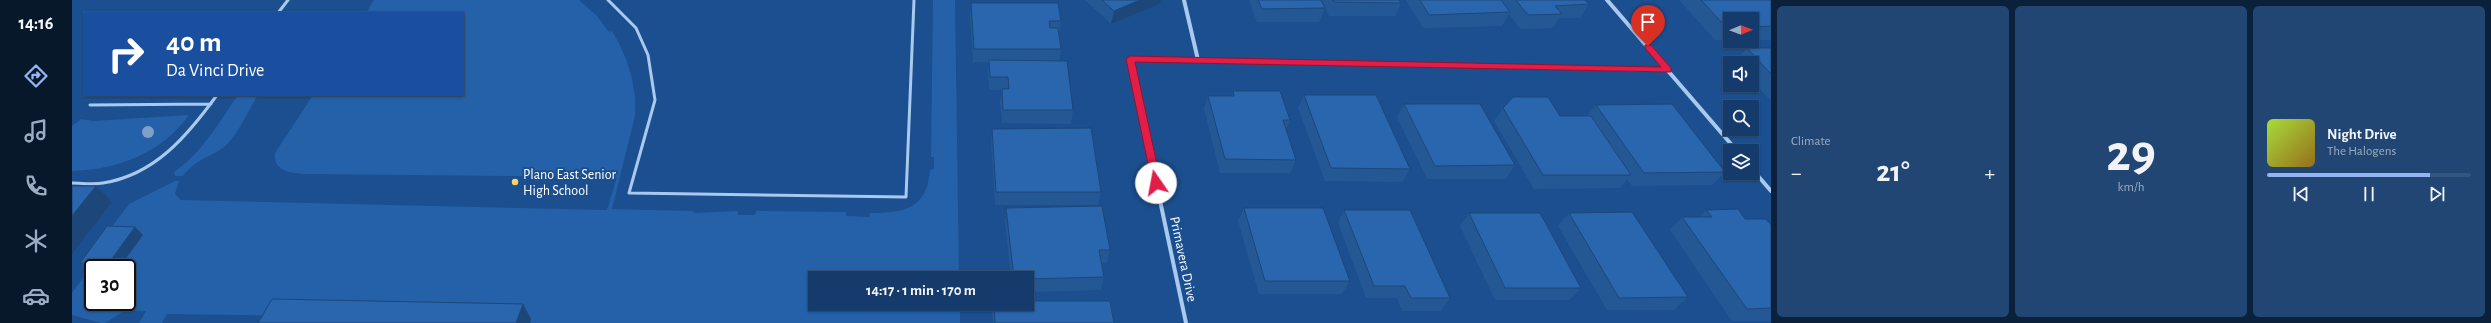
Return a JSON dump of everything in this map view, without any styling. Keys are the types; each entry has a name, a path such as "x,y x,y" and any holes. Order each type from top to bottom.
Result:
{"street":[{"path":"1184,0 1198,60 1668,70"},
{"path":"1607,0 1731,144"},
{"name":"Primavera Drive","path":"1186,323 1130,59 1198,60"},
{"path":"1759,177 1771,191"}],"lane":[{"path":"279,12 288,0"},
{"path":"608,0 636,28 648,55 655,100 628,193 906,197 914,0"},
{"path":"72,183 103,183 132,175 161,159 186,138 217,96"},
{"path":"90,105 211,104"}],"shaded area":[{"path":"374,0 579,0 597,16 609,32 612,31 623,51 633,83 635,116 612,209 692,211 695,213 738,211 738,215 755,215 756,211 846,212 846,216 869,217 870,213 903,210 919,201 928,183 930,170 934,169 934,157 931,157 933,0 955,0 959,271 808,271 808,311 960,311 960,323 530,323 531,319 167,314 162,323 139,323 146,311 136,310 136,259 116,259 107,233 129,204 175,181 179,181 175,194 181,200 607,210 617,177 305,174 289,172 280,168 277,164 275,153 312,96 464,96 464,12 367,12"},
{"path":"237,96 257,96 228,144 192,166 183,176 175,176 174,172 193,156 217,126"},
{"path":"189,115 166,140 137,157 122,163 105,167 72,171 72,126 81,119 93,121"},
{"path":"84,276 84,311 124,311 105,323 72,315 72,293"}],"building":[{"path":"1102,0 1140,0 1114,11"},
{"path":"1258,0 1321,0 1325,8 1262,9"},
{"path":"1333,0 1399,0 1401,3 1334,2"},
{"path":"1420,0 1501,0 1510,12 1429,15"},
{"path":"1516,0 1585,0 1589,4 1555,6 1562,14 1528,15"},
{"path":"1701,0 1771,0 1771,26 1759,27 1759,12 1723,12 1723,24"},
{"path":"971,3 1058,3 1061,21 1049,21 1050,28 1058,28 1061,49 974,49"},
{"path":"1747,48 1771,48 1771,74 1759,61 1759,56 1754,56"},
{"path":"989,60 1067,61 1073,110 1003,110 1002,89 1009,89 1008,77 990,77"},
{"path":"1233,91 1280,91 1290,120 1283,120 1296,160 1225,159 1208,96 1234,96"},
{"path":"1304,95 1376,95 1410,169 1331,168"},
{"path":"1513,97 1548,97 1560,116 1591,116 1631,175 1543,175 1503,108"},
{"path":"1404,104 1480,104 1515,165 1435,166"},
{"path":"1672,104 1723,169 1723,172 1644,173 1596,105"},
{"path":"1091,128 1101,192 996,192 992,129"},
{"path":"72,186 96,186 72,216"},
{"path":"1102,206 1110,250 1099,250 1104,277 1034,279 1034,271 1013,271 1006,208"},
{"path":"1244,208 1323,208 1350,281 1265,281"},
{"path":"1738,209 1745,219 1766,219 1771,225 1771,308 1747,309 1682,217 1712,217 1706,210"},
{"path":"1344,210 1410,210 1450,298 1411,298 1405,286 1374,286"},
{"path":"1632,212 1688,297 1619,298 1569,213"},
{"path":"1469,213 1540,213 1581,288 1505,288"},
{"path":"107,226 135,227 112,259 84,259 84,263 80,263"},
{"path":"272,299 523,304 516,323 258,323"},
{"path":"1034,301 1110,301 1114,323 995,323 994,311 1034,311"}],"place":[{"name":"Plano East Senior High School","path":"515,182"}],"route":[{"path":"1156,183 1130,59 1668,70 1648,46"}]}
